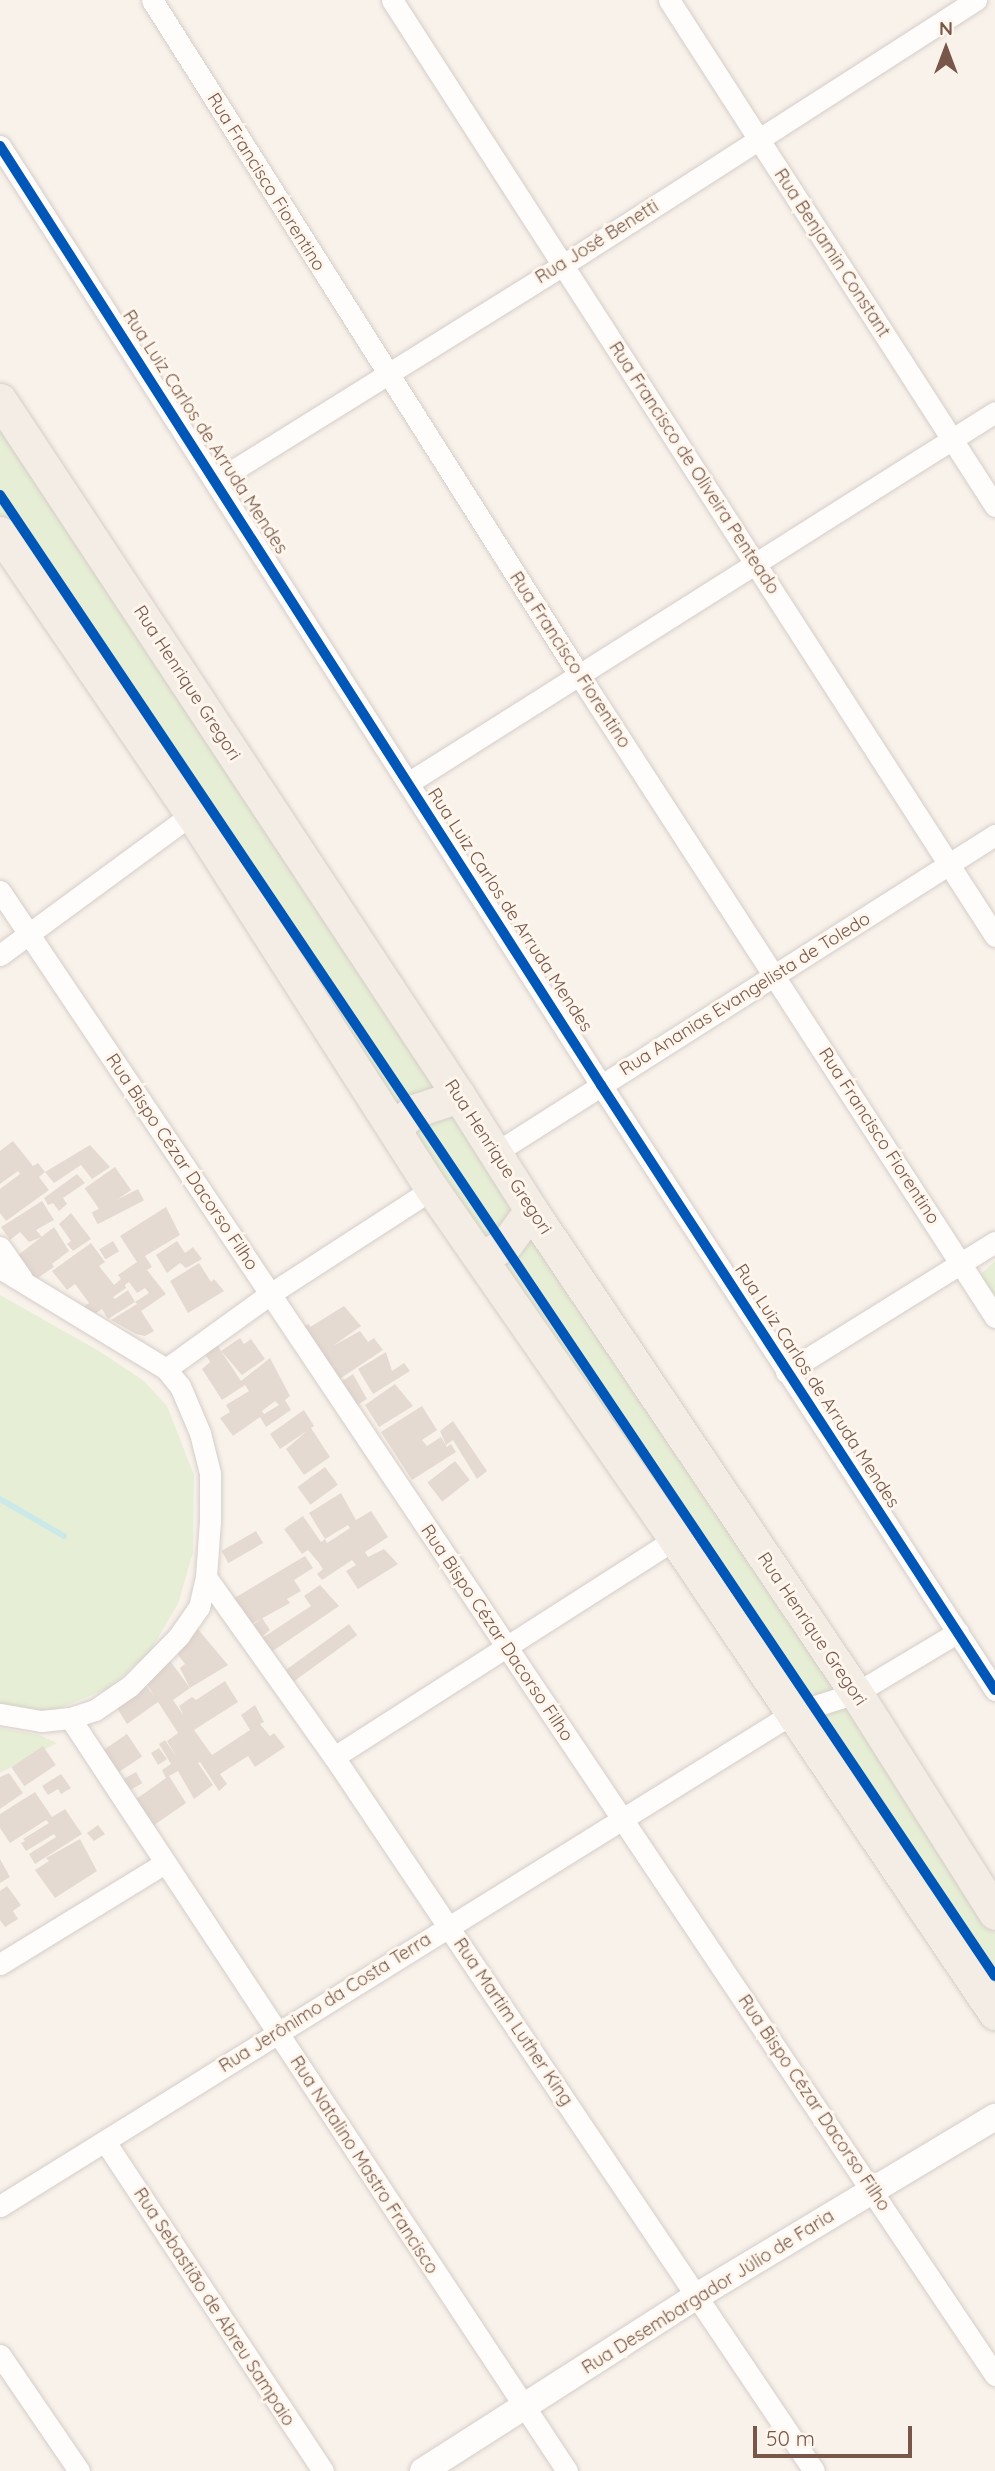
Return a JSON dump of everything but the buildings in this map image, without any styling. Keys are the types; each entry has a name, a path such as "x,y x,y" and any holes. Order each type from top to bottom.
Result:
{"main road":[{"name":"Rua Henrique Gregori","path":"3,412 459,1096 531,1210 856,1693 995,1913"},
{"path":"8,525 432,1189 675,1539 995,2013"},
{"path":"397,1133 402,1121 414,1111 459,1096"},
{"path":"481,1258 508,1243 531,1210"}],"street":[{"name":"Rua Francisco Fiorentino","path":"152,0 579,675 995,1317"},
{"name":"Rua Francisco de Oliveira Penteado","path":"392,0 995,936"},
{"name":"Rua Benjamin Constant","path":"669,0 995,506"},
{"name":"Rua José Benetti","path":"216,481 563,265 976,0"},
{"name":"Rua Luiz Carlos de Arruda Mendes","path":"0,146 601,1085 995,1690"},
{"path":"408,783 995,412"},
{"path":"0,955 192,814"},
{"name":"Rua Ananias Evangelista de Toledo","path":"495,1153 995,835"},
{"name":"Rua Bispo Cézar Dacorso Filho","path":"0,891 995,2375"},
{"path":"166,1369 270,1294 432,1189"},
{"path":"786,1372 995,1242"},
{"path":"0,1247 25,1283"},
{"path":"0,1268 166,1369 180,1386 200,1433 209,1473 206,1577 199,1607 171,1644 130,1686 95,1710 70,1718 41,1721 0,1714"},
{"path":"334,1757 675,1539"},
{"name":"Rua Martim Luther King","path":"206,1577 334,1757 814,2471"},
{"name":"Rua Jerônimo da Costa Terra","path":"0,2206 106,2143 448,1925 793,1713 856,1693 958,1632"},
{"name":"Rua Natalino Mastro Francisco","path":"70,1718 567,2471"},
{"path":"0,1964 164,1863"},
{"name":"Rua Desembargador Júlio de Faria","path":"423,2471 697,2297 995,2117"},
{"name":"Rua Sebastião de Abreu Sampaio","path":"106,2143 323,2471"},
{"path":"0,2355 79,2471"}],"path":[{"path":"0,495 8,525"}],"green space":[{"path":"0,427 995,1933 995,2033 460,1203 0,518"},
{"path":"995,1261 995,1301 980,1275"},
{"path":"0,1295 99,1351 144,1381 167,1406 194,1475 193,1552 178,1604 149,1653 107,1689 55,1710 20,1713 0,1709"},
{"path":"0,1728 39,1735 57,1743 0,1773"}],"waterway":[{"path":"0,1499 64,1536"}],"cycle path":[{"path":"0,146 601,1085 995,1690"},
{"path":"0,495 995,1976"}]}
